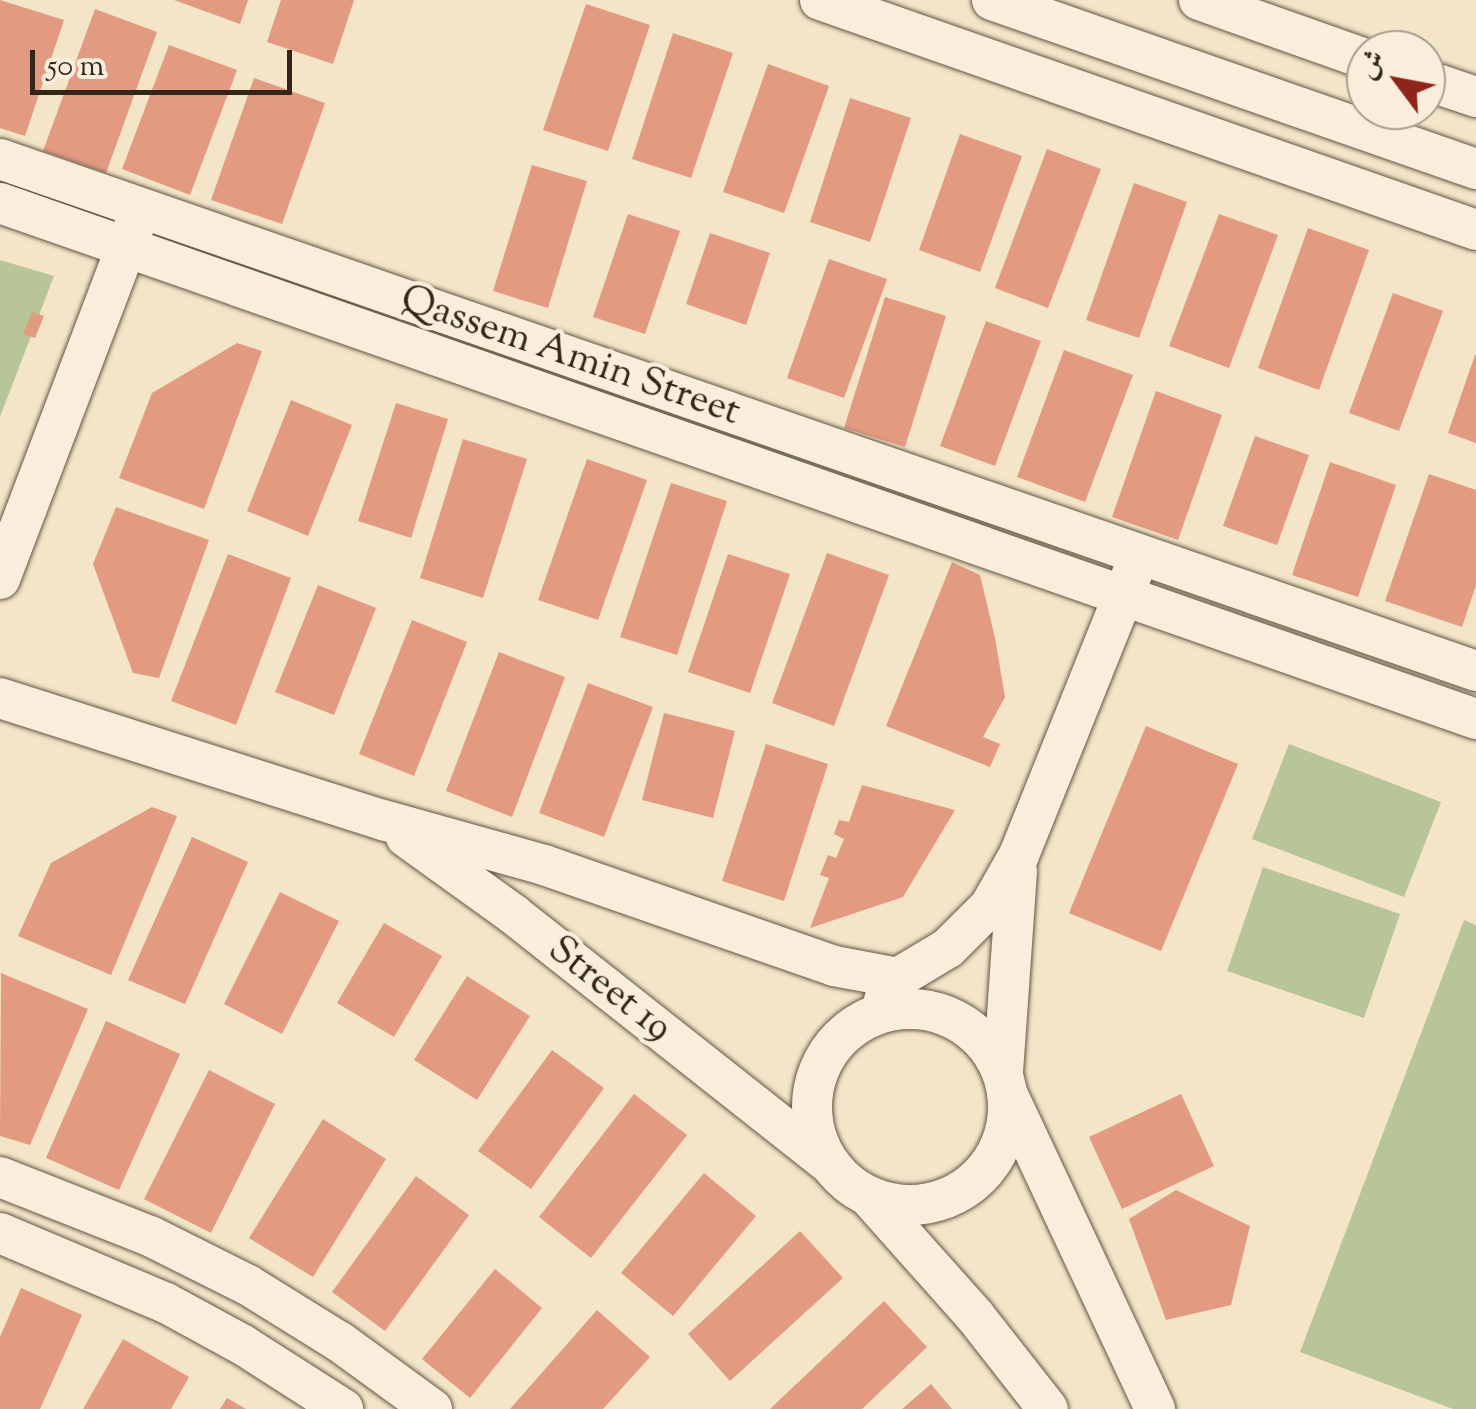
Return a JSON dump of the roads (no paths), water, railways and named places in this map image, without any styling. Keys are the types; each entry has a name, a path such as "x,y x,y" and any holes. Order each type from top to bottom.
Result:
{"street":[{"path":"820,0 1476,230"},
{"path":"992,0 1072,13 1476,169"},
{"path":"1199,0 1346,51"},
{"path":"1446,87 1476,97"},
{"name":"Qassem Amin Street","path":"0,159 1476,672"},
{"name":"Qassem Amin Street","path":"0,203 1476,719"},
{"path":"0,579 141,208"},
{"path":"1048,1409 976,1316 869,1197 831,1166 813,1119 820,1069 833,1047 872,1016 898,978 948,948 990,906 1020,855 1140,555"},
{"name":"Street 19","path":"0,698 383,820 544,865 834,966 898,978"},
{"name":"Street 19","path":"383,820 513,914 831,1166"},
{"path":"869,1197 920,1205 946,1199 969,1186 1001,1146 1010,927 1020,855"},
{"path":"898,978 928,1010 974,1031 991,1050 1155,1409"},
{"path":"872,1016 900,1009 928,1010"},
{"path":"0,1177 150,1236 248,1285 340,1342 432,1409"},
{"path":"0,1233 166,1303 243,1345 342,1409"}]}
